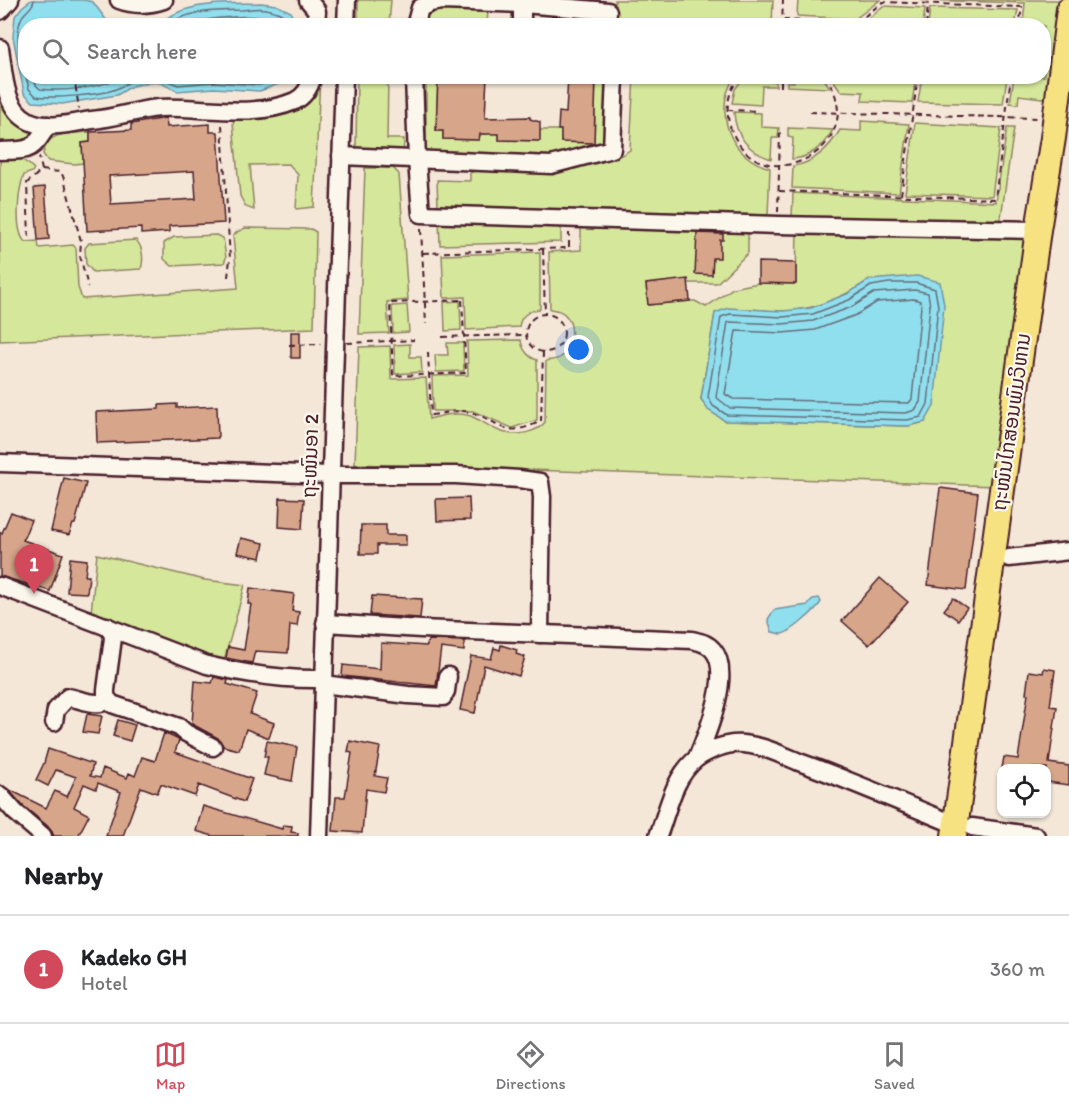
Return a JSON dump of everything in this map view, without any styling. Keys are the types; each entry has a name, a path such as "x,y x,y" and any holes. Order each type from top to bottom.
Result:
{"highway":[{"name":"ຖະໜົນໄກສອນພົມວິຫານ","path":"963,831 1038,230 1062,120 1069,9"},
{"name":"ຖະໜົນໄກສອນພົມວິຫານ","path":"963,831 1009,558 1054,232 1069,142"}],"street":[{"path":"0,11 10,0"},
{"path":"308,0 317,12 317,18"},
{"path":"346,18 347,0"},
{"path":"417,18 420,9 430,3 442,1 522,2 608,11 608,18"},
{"path":"522,2 522,18"},
{"path":"0,48 11,103 30,121 48,125 112,118 159,108 262,109 296,100 311,84"},
{"name":"ຖະໜົນອາ 2","path":"319,836 344,84"},
{"path":"414,84 421,214 1038,230"},
{"path":"341,156 551,165 612,148 615,84"},
{"path":"0,151 24,151 36,145 48,125"},
{"path":"0,463 330,475 456,475 519,478 540,482 542,497 540,634"},
{"path":"1009,558 1069,551"},
{"path":"0,586 207,665 240,673 323,681 408,696 443,697 448,676"},
{"path":"325,623 692,640 706,644 717,655 719,663 712,722 697,758 676,785 658,836"},
{"path":"107,626 113,638 105,690 108,700 112,704 179,727 213,747"},
{"path":"54,722 57,710 68,697 102,704 108,700"},
{"path":"697,758 724,746 748,745 818,769 963,831 1036,836"},
{"path":"0,795 15,812 43,836"}],"path":[{"path":"783,0 783,18"},
{"path":"861,18 883,2 1022,7 1020,18"},
{"path":"927,18 928,5"},
{"path":"75,84 79,109"},
{"path":"736,84 730,94 727,110 734,137 753,157 766,163 779,165 808,160 820,152 832,134 838,113 831,84"},
{"path":"901,195 917,84"},
{"path":"779,190 995,199 1010,84"},
{"path":"220,110 230,259 228,277"},
{"path":"727,110 758,111"},
{"path":"810,112 1062,120"},
{"path":"778,225 780,131"},
{"path":"36,145 42,170"},
{"path":"29,237 27,183 42,170 60,172 81,241 80,256 88,287"},
{"path":"421,214 426,324"},
{"path":"423,253 568,248 569,218"},
{"path":"543,249 546,314"},
{"path":"462,300 464,336 466,373 393,376 390,303 462,300"},
{"path":"546,314 552,315 561,323 565,335 560,346 555,350 543,352 531,346 526,335 529,323 539,315 546,314"},
{"path":"442,337 526,335"},
{"path":"289,345 414,340"},
{"path":"428,352 431,415 468,411 509,430 529,427 541,421 543,352"}],"green space":[{"path":"358,0 391,0 390,18 358,18"},
{"path":"615,0 773,0 772,18 614,18"},
{"path":"798,0 880,0 856,18 797,16"},
{"path":"920,0 1061,0 1051,82 1051,18 1024,18 1025,3"},
{"path":"883,6 925,8 924,18 869,18"},
{"path":"428,8 488,10 487,18 427,18"},
{"path":"930,8 1018,10 1016,18 929,18"},
{"path":"556,11 604,14 604,18 556,18"},
{"path":"0,77 33,134 28,143 0,147"},
{"path":"311,84 320,84 314,207 296,209 298,175 289,164 250,165 254,210 246,207 240,196 233,123 237,116 279,110"},
{"path":"357,84 388,84 387,139 404,139 403,158 359,151 356,146"},
{"path":"426,84 438,84 436,131 443,131 443,139 479,140 480,134 486,134 499,128 499,140 539,141 540,130 561,130 561,142 594,143 596,84 610,84 609,126 603,145 554,162 426,153"},
{"path":"634,84 731,84 725,109 729,131 740,150 754,161 770,168 768,215 478,210 438,206 437,180 470,181 470,173 477,170 578,166 616,157 630,150"},
{"path":"739,84 776,84 776,86 762,86 761,105 732,103 735,89"},
{"path":"787,84 827,84 830,88 787,86"},
{"path":"836,84 915,84 912,103 862,101 863,92 841,91"},
{"path":"921,84 1006,84 1003,104 918,102"},
{"path":"1013,84 1051,84 1049,99 1019,95 1018,104 1010,103"},
{"path":"734,112 761,113 761,127 779,128 778,138 772,138 771,159 756,152 740,136"},
{"path":"861,121 909,124 899,193 792,188 793,166 807,162 820,154 840,130 861,131"},
{"path":"915,123 1001,128 992,196 905,193"},
{"path":"788,128 833,130 816,150 792,159 793,138 788,137"},
{"path":"1007,128 1014,128 1000,224 792,217 793,193 996,202"},
{"path":"90,132 90,142 82,143 83,163 48,161 43,154 45,146 54,137"},
{"path":"0,155 18,159 34,169 24,175 20,190 19,229 25,242 38,241 39,248 73,245 76,248 78,287 82,299 238,288 233,236 237,232 245,228 311,229 316,232 314,328 0,341"},
{"path":"365,168 393,168 399,174 408,300 387,302 389,333 359,334"},
{"path":"439,217 561,220 561,242 440,245"},
{"path":"581,223 748,227 748,253 717,283 688,283 688,280 646,284 648,305 695,301 706,307 733,288 758,283 796,284 797,228 1030,234 996,486 355,464 359,347 390,346 391,379 426,378 429,419 462,414 477,419 496,430 511,434 527,432 542,425 545,422 546,361 558,359 565,354 572,332 565,315 560,311 550,309 549,252 581,250","holes":["869,280 925,422 908,426 725,421 701,399 715,313 739,309 780,311 804,309 838,298"]},
{"path":"216,235 223,238 226,258 224,263 172,266 164,259 164,243 174,237"},
{"path":"136,240 142,254 141,269 93,272 86,264 85,248 89,243"},
{"path":"540,252 540,309 526,314 519,327 466,330 465,297 444,298 442,255"},
{"path":"460,301 461,330 445,331 444,302"},
{"path":"407,305 409,332 393,333 392,306"},
{"path":"521,340 526,352 537,360 537,420 512,428 473,411 433,411 432,376 468,375 467,341"},
{"path":"447,343 463,343 464,371 436,372 435,355 448,355"},
{"path":"410,344 410,357 421,357 422,372 395,374 394,345"},
{"path":"97,554 205,580 245,585 224,661 208,659 91,613"}],"water":[{"path":"31,0 84,0 93,2 105,18 18,18 18,62 13,37 15,16"},
{"path":"222,4 276,5 291,12 292,18 167,18 193,7"},
{"path":"22,84 142,84 132,86 117,95 62,104 33,102 24,93"},
{"path":"163,84 279,84 260,91 214,88 177,91"},
{"path":"917,276 940,282 944,305 934,406 925,422 908,426 725,421 708,410 701,399 715,313 728,308 783,311 811,308 847,294 869,280"},
{"path":"819,598 821,602 818,606 796,626 781,634 772,632 768,619 774,610 808,605 813,599"}],"building":[{"path":"438,84 487,84 485,118 530,117 540,122 540,141 499,140 499,134 480,134 479,140 443,139 443,131 436,131"},
{"path":"568,84 596,84 594,143 561,142 561,130 558,130 559,112 566,113"},
{"path":"166,118 167,127 210,124 210,132 218,132 224,223 169,226 169,232 141,234 141,228 87,231 82,143 90,142 90,132 131,130 131,124","holes":["194,171 196,199 111,204 109,176"]},
{"path":"45,187 49,239 38,240 34,188"},
{"path":"697,233 723,234 723,240 720,240 720,258 713,258 712,275 695,274"},
{"path":"758,262 796,263 796,284 758,283"},
{"path":"688,279 690,301 648,305 646,284"},
{"path":"291,332 300,332 300,358 291,358"},
{"path":"177,404 177,408 217,406 218,438 97,443 96,412 159,409 159,405"},
{"path":"64,478 86,483 75,524 69,535 51,531"},
{"path":"940,488 978,493 966,590 928,585"},
{"path":"280,498 304,499 302,529 279,527"},
{"path":"469,498 470,520 437,521 436,499"},
{"path":"11,512 31,520 23,540 63,554 50,591 0,576 0,532 2,533"},
{"path":"361,525 386,525 386,535 406,535 406,545 377,545 377,554 360,554"},
{"path":"241,538 264,543 261,558 237,553"},
{"path":"70,558 87,560 85,576 89,576 87,593 67,592"},
{"path":"880,578 908,602 869,645 842,621"},
{"path":"250,588 294,594 292,611 299,612 297,626 290,625 288,653 255,651 252,663 226,658 228,647 244,650 251,604 248,604"},
{"path":"372,596 422,599 420,618 370,615"},
{"path":"953,598 967,608 958,620 944,610"},
{"path":"428,640 465,641 464,651 441,648 436,686 342,676 343,665 380,669 381,643 427,646"},
{"path":"501,645 517,650 516,654 525,657 519,676 484,665 475,713 460,710 471,656 491,659 494,648 500,650"},
{"path":"1044,668 1055,670 1050,706 1057,707 1049,763 1069,766 1069,785 1051,783 1051,764 1003,764 1004,757 1018,759 1028,694 1026,694 1029,671 1043,673"},
{"path":"214,677 228,680 227,684 257,693 250,714 274,723 269,738 246,729 239,750 223,746 218,738 192,724 195,681 212,683"},
{"path":"87,714 102,716 98,734 83,732"},
{"path":"118,720 135,725 130,741 113,736"},
{"path":"164,733 179,740 175,752 252,779 244,802 199,785 195,796 161,784 157,793 141,787 123,836 106,836 121,792 98,783 96,789 84,784 74,807 89,815 78,836 54,836 50,828 22,805 8,789 46,808 55,791 67,797 76,777 56,770 48,786 36,780 48,749 93,764 90,776 100,778 103,768 127,778 129,773 135,776 142,757 155,761"},
{"path":"267,741 297,747 292,781 264,775 268,757 264,757"},
{"path":"350,741 380,747 375,776 387,778 384,792 366,789 362,833 333,831 336,797 345,797 352,753 348,752"},
{"path":"203,806 282,829 283,825 292,826 291,832 298,833 298,836 213,836 196,831"}],"place":[{"name":"Kadeko GH","path":"34,594"}]}
